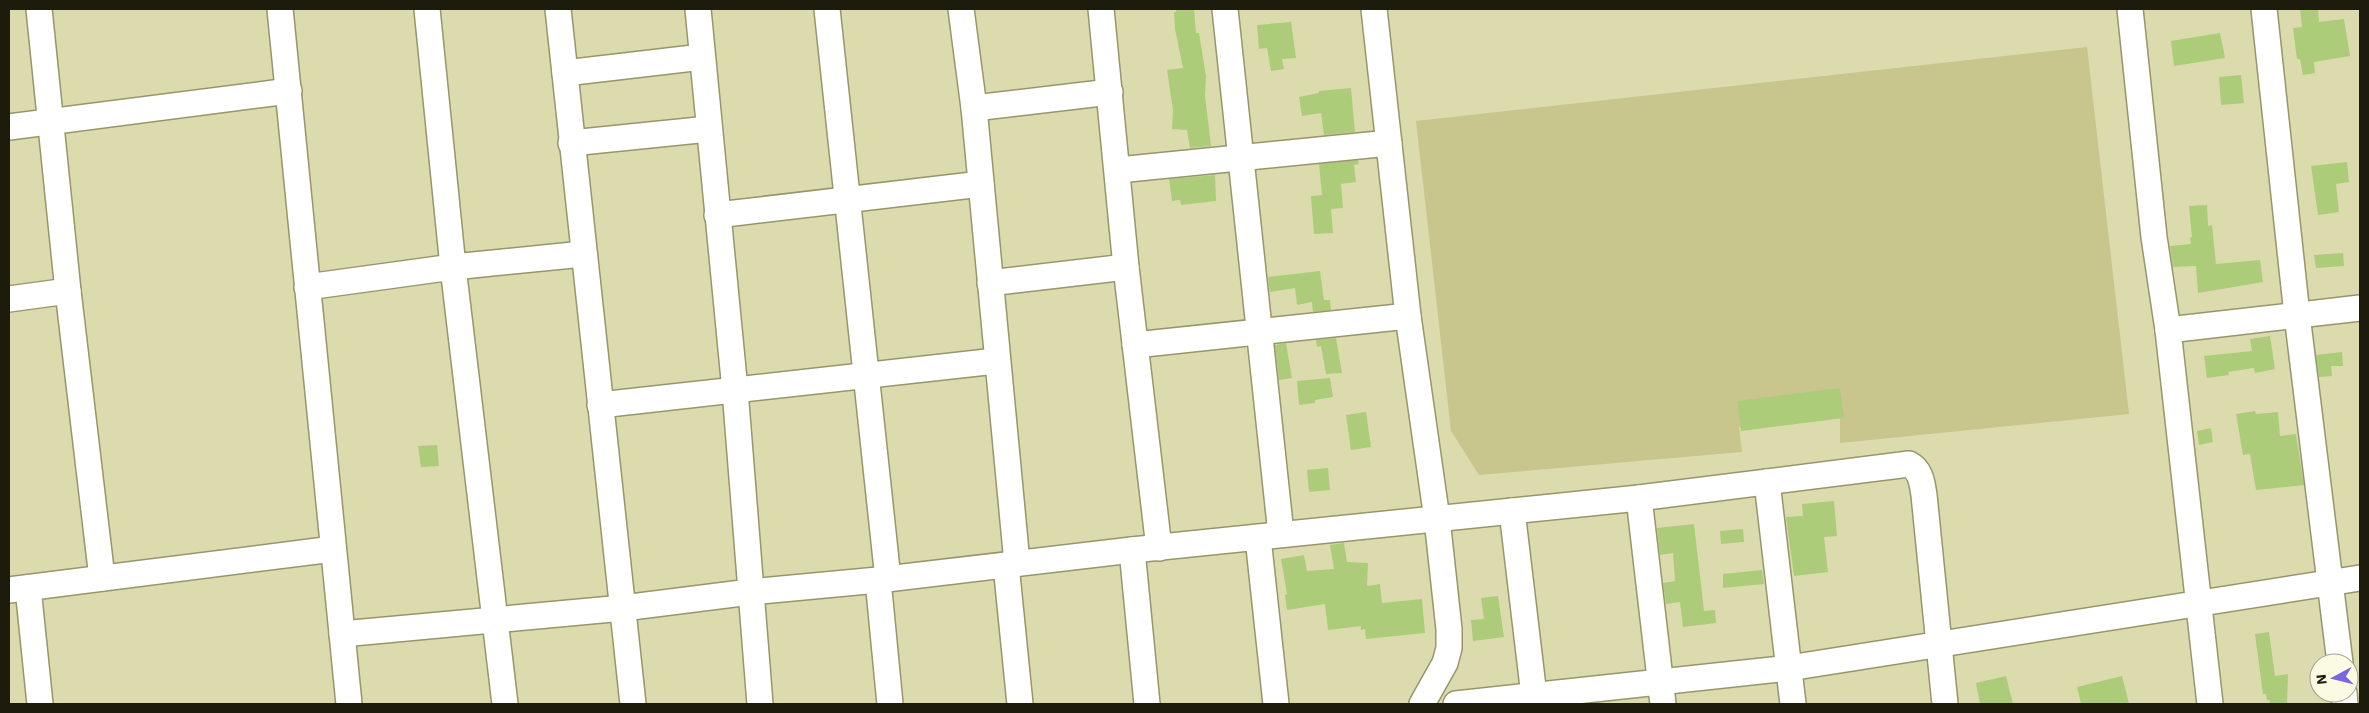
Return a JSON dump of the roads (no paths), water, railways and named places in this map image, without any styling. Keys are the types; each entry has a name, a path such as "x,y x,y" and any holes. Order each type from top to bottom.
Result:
{"street":[{"path":"39,9 68,291 102,578"},
{"path":"280,9 306,287 349,704"},
{"path":"427,9 453,267 505,704"},
{"path":"558,9 633,704"},
{"path":"698,9 735,390 760,704"},
{"path":"827,9 867,376 883,579 890,704"},
{"path":"961,9 974,108 990,283 1020,704"},
{"path":"1101,9 1126,267 1158,548"},
{"path":"1226,9 1260,333 1276,704"},
{"path":"1374,9 1408,316 1437,519 1449,629 1449,648 1445,663 1422,704"},
{"path":"2130,9 2154,237 2168,330 2210,704"},
{"path":"2264,9 2297,315 2339,653"},
{"path":"565,73 702,57"},
{"path":"9,127 288,91"},
{"path":"974,108 1110,92"},
{"path":"572,143 709,129"},
{"path":"1118,170 1389,143"},
{"path":"718,214 981,184"},
{"path":"306,287 453,267 583,254"},
{"path":"990,283 1126,267"},
{"path":"9,299 68,291"},
{"path":"2168,330 2360,308"},
{"path":"1135,345 1408,316"},
{"path":"600,405 996,361"},
{"path":"342,634 622,608 1132,550 1639,498 1909,464 1916,467 1923,484 1945,704"},
{"path":"1767,482 1793,704"},
{"path":"1639,498 1662,694"},
{"path":"1512,511 1534,700"},
{"path":"40,704 19,589 333,549"},
{"path":"1132,550 1147,704"},
{"path":"1456,704 1662,694 1789,668 2360,578"}]}
